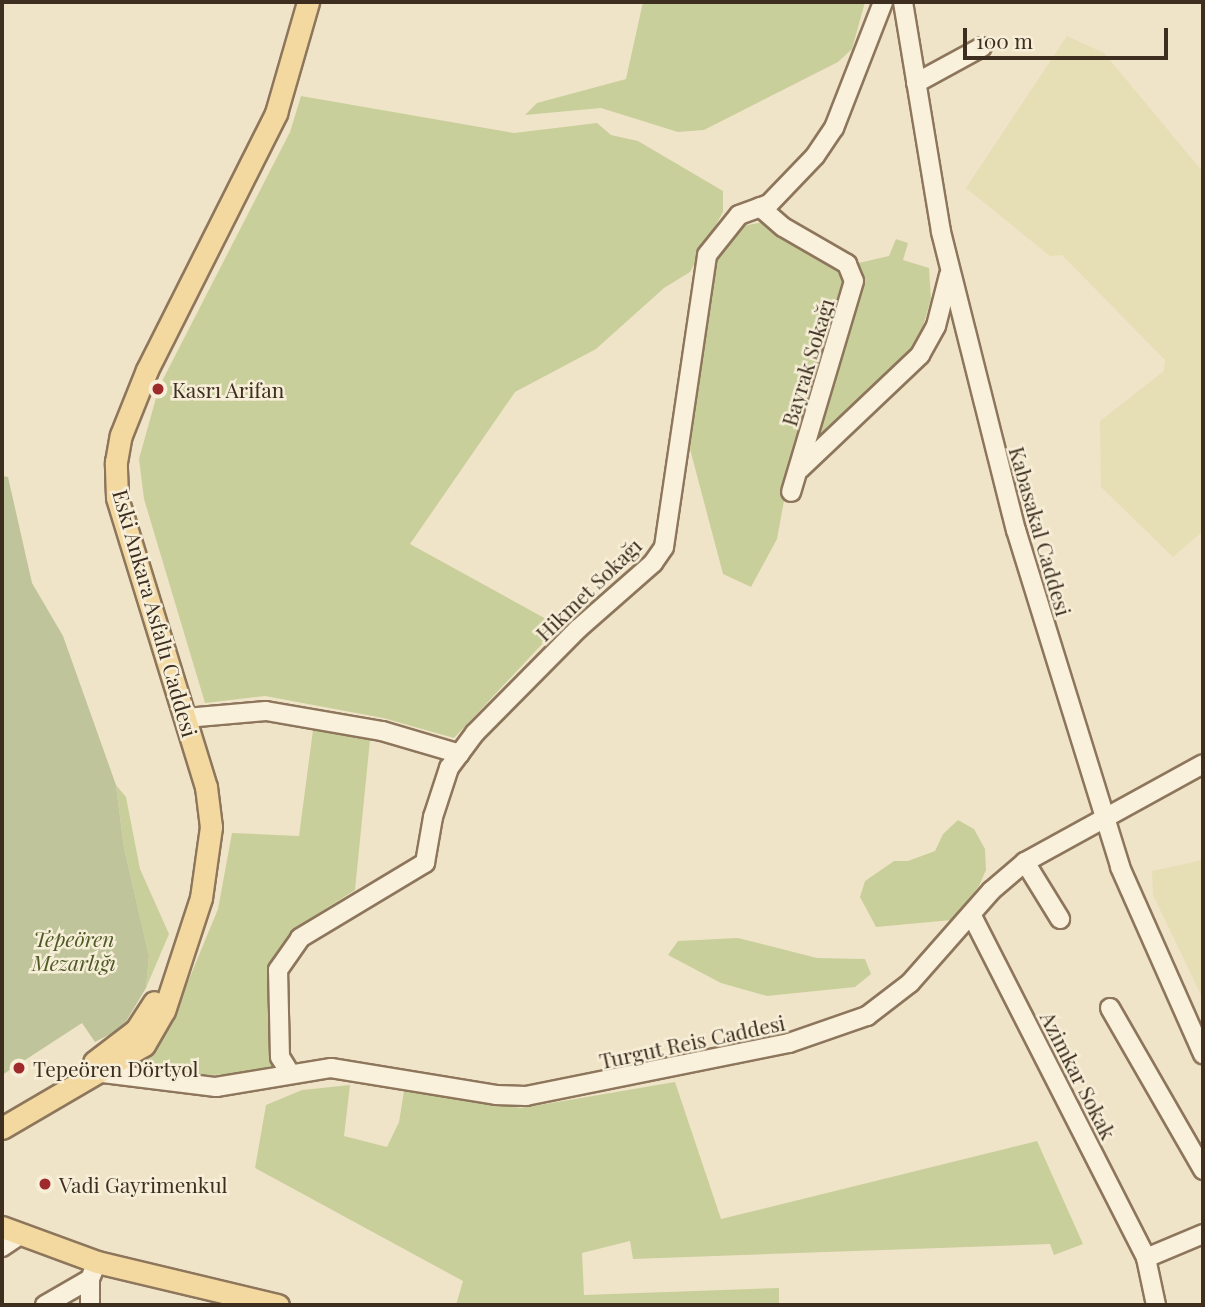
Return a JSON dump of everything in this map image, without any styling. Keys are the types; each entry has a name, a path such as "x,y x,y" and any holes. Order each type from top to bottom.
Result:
{"main road":[{"name":"Eski Ankara Asfaltı Caddesi","path":"2,1128 103,1073 134,1053 152,1034 201,898 211,827 206,787 117,497 121,435 147,370 276,113 308,2"},
{"path":"2,1115 109,1053 136,1030 188,938"},
{"path":"11,1231 93,1270 278,1305"}],"street":[{"name":"Hikmet Sokağı","path":"290,1073 280,1057 278,970 300,938 425,863 433,817 449,768 578,629 653,563 664,547 707,255 739,215 760,207 791,186 834,128 883,2"},
{"name":"Kabasakal Caddesi","path":"903,2 950,272 1016,530 1105,819 1144,928 1203,1054"},
{"path":"916,83 982,47"},
{"name":"Bayrak Sokağı","path":"760,207 783,227 847,264 853,281 791,492"},
{"path":"798,471 920,355 936,326 950,272"},
{"path":"186,718 266,711 382,731 460,754"},
{"name":"Turgut Reis Caddesi","path":"103,1073 216,1087 290,1073 352,1069 471,1092 526,1096 720,1060 822,1034 867,1016 910,983 971,914 1025,862 1203,764"},
{"path":"1025,862 1060,919"},
{"name":"Azimkar Sokak","path":"971,914 1146,1258 1156,1305"},
{"path":"1110,1008 1203,1170"},
{"path":"2,1247 11,1231"},
{"path":"1146,1258 1203,1234"},
{"path":"45,1305 93,1270"},
{"path":"90,1305 93,1270"}],"shaded area":[{"path":"1067,36 1104,53 1203,172 1203,531 1173,557 1101,487 1100,421 1164,371 1165,360 1062,255 1050,256 966,188"},
{"path":"1203,860 1203,999 1153,895 1152,871"}],"green space":[{"path":"643,2 865,2 852,49 838,62 704,130 678,132 601,108 525,115 537,103 626,79"},
{"path":"301,96 514,133 597,123 611,135 638,141 723,191 723,212 690,272 664,288 596,349 515,392 410,544 559,626 454,738 383,718 265,696 205,703 144,499 139,459 159,387 290,132"},
{"path":"763,222 841,267 889,256 896,239 908,243 903,260 929,268 931,299 918,343 791,463 777,539 751,587 723,574 690,449 717,257 743,226"},
{"name":"Tepeören Mezarlığı","path":"2,476 8,477 32,583 63,636 116,785 124,848 149,956 146,988 122,1028 95,1042 82,1023 2,1075"},
{"path":"313,730 370,740 355,890 295,928 267,969 272,1066 240,1074 180,1076 144,1069 138,1064 170,1025 218,909 232,833 299,836"},
{"path":"116,785 126,797 140,869 169,934 146,988 149,956 124,848"},
{"path":"958,820 974,829 985,849 986,870 979,886 952,920 876,927 860,897 865,881 894,861 908,861 935,851 943,834"},
{"path":"738,938 817,958 865,959 871,974 855,987 767,996 721,983 668,955 678,941"},
{"path":"675,1082 721,1219 1037,1141 1083,1244 1054,1255 1050,1244 633,1259 630,1241 582,1253 584,1295 779,1288 779,1305 456,1305 463,1281 255,1168 266,1105 302,1090 350,1085 344,1136 387,1147 399,1122 404,1091 522,1108"}],"place":[{"name":"Kasrı Arifan","path":"158,389"},
{"name":"Tepeören Dörtyol","path":"19,1068"},
{"name":"Vadi Gayrimenkul","path":"45,1184"}]}
